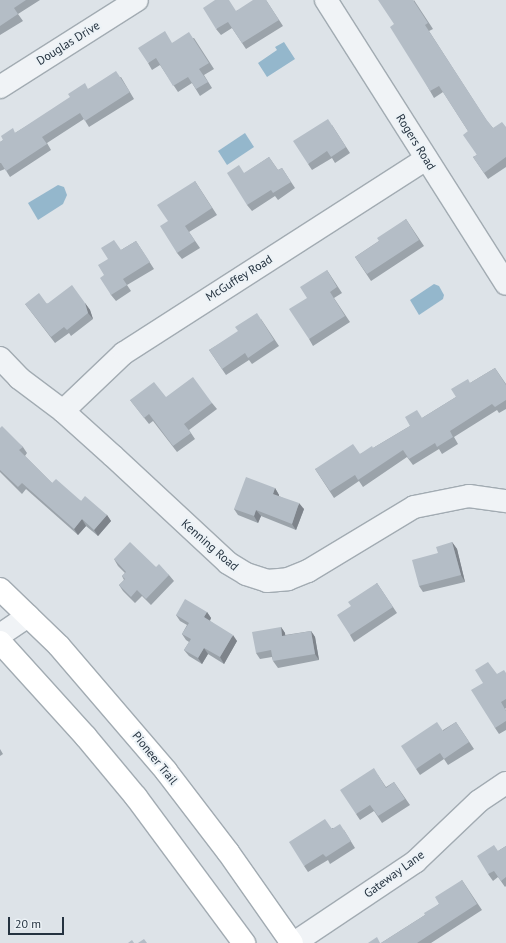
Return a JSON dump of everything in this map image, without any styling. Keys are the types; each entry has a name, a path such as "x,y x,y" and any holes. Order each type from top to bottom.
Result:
{"main road":[{"name":"Pioneer Trail","path":"0,589 58,646 166,771 228,852 293,943"},
{"path":"0,642 86,737 136,797 244,943"}],"street":[{"name":"Douglas Drive","path":"0,87 137,0"},
{"name":"Rogers Road","path":"326,0 506,284"},
{"name":"McGuffey Road","path":"63,411 99,374 129,349 426,159"},
{"name":"Kenning Road","path":"0,358 19,378 63,411 228,563 246,574 267,581 288,580 308,571 414,507 470,496 506,501"},
{"path":"0,636 28,616"},
{"name":"Gateway Lane","path":"293,943 415,862 479,800 506,782"}],"water":[{"path":"284,42 295,59 267,77 258,63 277,50 275,47"},
{"path":"245,133 254,147 227,165 218,151"},
{"path":"58,185 64,187 67,195 63,204 38,220 28,203"},
{"path":"434,284 439,286 444,295 443,299 419,315 410,300"}],"building":[{"path":"0,0 26,0 14,8 18,14 0,26"},
{"path":"215,0 229,0 236,11 253,0 266,0 279,20 242,43 228,22 216,29 203,8"},
{"path":"378,0 413,0 428,23 425,25 486,119 493,128 502,122 506,127 506,157 484,173 473,157 477,155 463,135 468,131 439,86 430,91 390,27 394,24"},
{"path":"165,31 172,43 189,32 209,63 199,69 208,82 196,89 188,77 173,86 156,58 148,63 138,48"},
{"path":"116,71 130,92 85,121 80,113 42,137 47,144 6,171 0,163 0,142 3,140 1,136 13,128 15,133 70,97 68,94 85,83 88,89"},
{"path":"328,119 346,147 331,157 327,151 308,164 293,141"},
{"path":"269,157 278,170 282,168 291,182 273,193 271,190 247,205 227,173 239,165 244,173"},
{"path":"195,181 212,208 185,226 195,241 177,253 160,226 168,221 157,205"},
{"path":"406,219 419,240 367,274 355,257 379,241 377,238"},
{"path":"114,240 121,250 136,241 150,262 123,279 127,285 111,295 100,278 104,275 98,265 108,259 101,248"},
{"path":"327,270 337,287 330,292 345,316 309,339 289,309 307,298 300,287"},
{"path":"72,285 85,303 88,313 67,330 64,327 51,337 25,304 39,293 47,304"},
{"path":"257,313 274,340 248,358 245,353 222,369 209,350 238,331 235,327"},
{"path":"495,368 506,385 506,400 495,407 492,404 450,431 453,437 437,447 435,443 409,459 403,450 358,480 355,475 330,491 315,469 353,444 360,454 372,446 373,448 410,426 405,417 417,410 422,418 456,397 451,389 468,379 470,383"},
{"path":"193,377 212,403 184,424 191,433 173,446 149,414 144,418 130,400 154,382 166,397"},
{"path":"2,426 23,447 19,450 52,483 56,479 81,501 85,496 107,515 94,530 82,519 74,529 22,483 18,487 0,470 0,428"},
{"path":"246,477 275,488 273,494 299,503 292,524 256,510 254,516 234,509"},
{"path":"130,542 156,567 159,564 169,575 146,599 137,590 131,597 119,585 125,579 122,576 126,572 114,559"},
{"path":"452,542 461,575 419,586 412,560 438,553 436,547"},
{"path":"377,583 393,607 350,635 337,615 351,606 348,602"},
{"path":"185,599 207,612 204,617 233,635 220,657 204,648 198,658 184,650 191,639 182,634 189,623 176,615"},
{"path":"281,627 282,636 311,631 315,654 273,661 271,650 256,653 252,632"},
{"path":"488,662 497,674 504,670 506,673 506,699 501,702 506,711 506,721 495,728 471,690 483,683 475,670"},
{"path":"437,722 443,731 456,722 469,742 444,759 440,753 416,769 401,746"},
{"path":"374,768 386,788 394,782 405,799 378,816 370,805 356,814 340,790"},
{"path":"325,819 332,829 340,824 351,841 326,857 323,854 304,866 289,842"},
{"path":"494,845 498,851 506,846 506,877 501,881 494,871 488,874 477,856"},
{"path":"462,880 477,904 417,943 381,943 425,915 424,913 439,904 435,897"},
{"path":"377,937 380,943 368,943"},
{"path":"144,939 147,943 138,943"}]}
